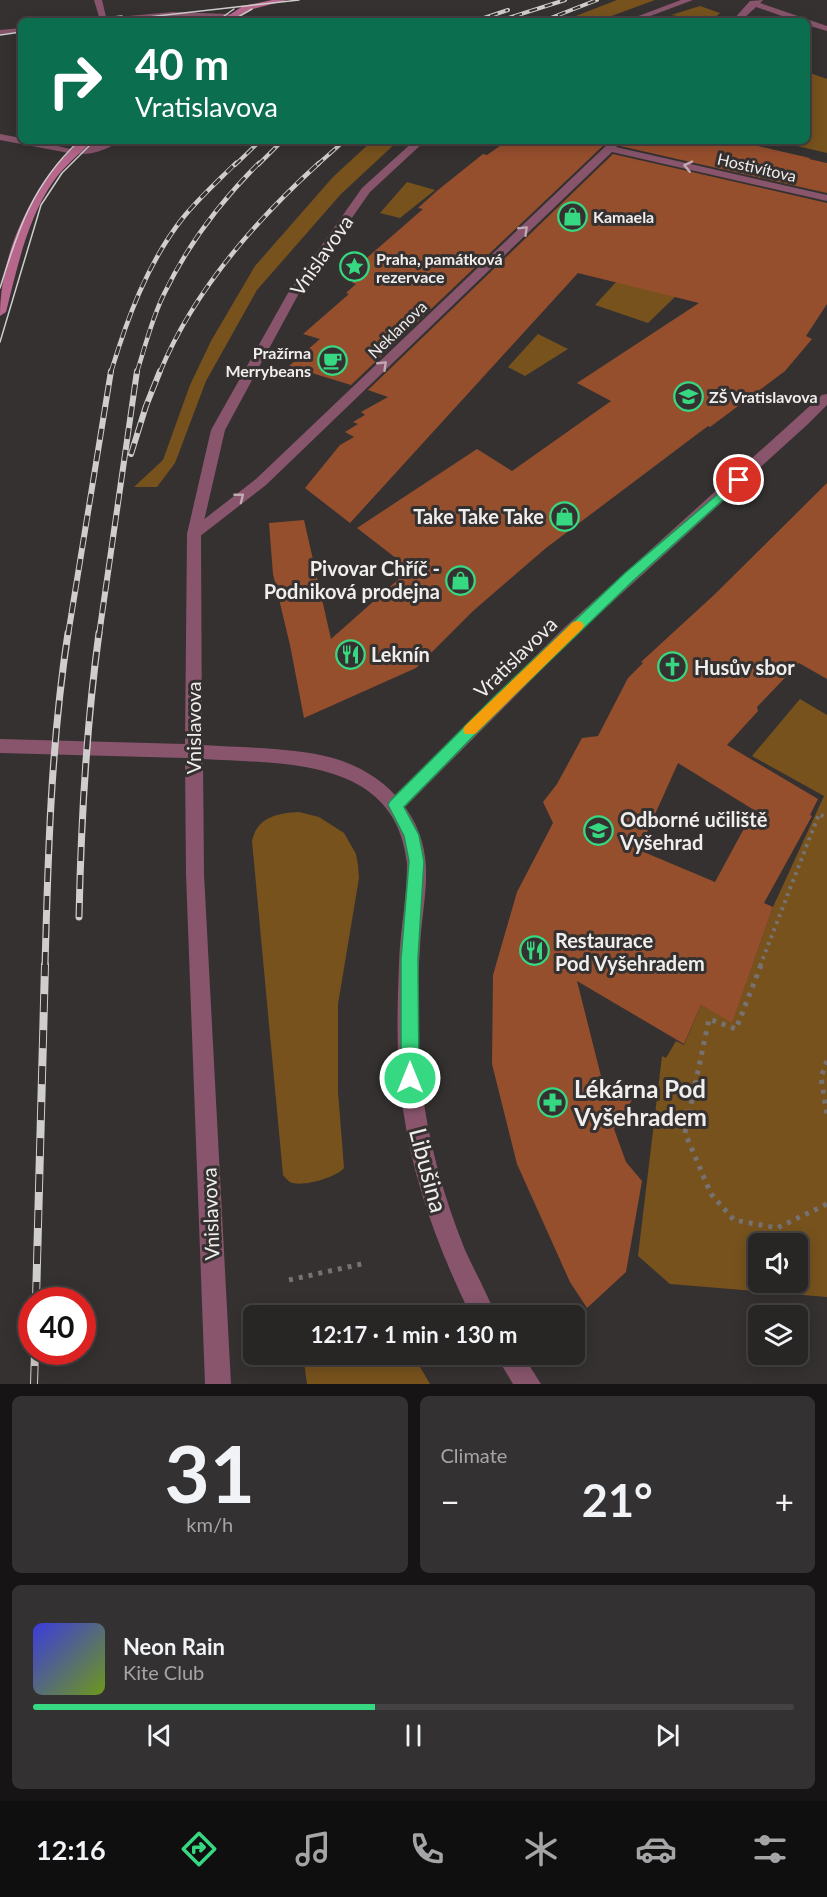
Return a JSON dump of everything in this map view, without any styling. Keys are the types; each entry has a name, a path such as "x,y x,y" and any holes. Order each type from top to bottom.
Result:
{"main road":[{"path":"228,18 241,9 282,0"},
{"path":"0,312 35,205 49,181 83,144"}],"street":[{"path":"98,0 100,18"},
{"path":"638,18 689,0"},
{"path":"739,18 756,2 796,18"},
{"path":"131,18 172,14 215,18"},
{"path":"810,23 827,29"},
{"path":"0,32 18,30"},
{"path":"0,136 18,140"},
{"path":"37,144 74,152 108,144"},
{"name":"Vnislavova","path":"218,1384 195,874 194,534 219,430 291,296 366,190 417,144"},
{"name":"Neklanova","path":"194,534 261,482 613,145"},
{"name":"Hostivítova","path":"613,145 827,198"},
{"name":"Vratislavova","path":"396,805 501,699 629,576 771,452 827,398"},
{"path":"0,746 193,750 306,759 358,775 379,788 396,805"},
{"name":"Libušina","path":"396,805 411,835 416,861 410,959 410,1078 418,1138 439,1213 463,1276 478,1305"},
{"path":"515,1365 528,1384"}],"path":[{"path":"827,818 819,814 736,1029 709,1019 685,1133 711,1194 734,1220 777,1228 827,1204"},
{"path":"827,1061 821,1077 827,1115"},
{"path":"289,1280 366,1263"}],"shaded area":[{"path":"617,0 655,0 606,18 571,18"},
{"path":"700,6 720,13 714,18 671,15"},
{"path":"810,73 827,79 827,153 789,144 810,144"},
{"path":"369,144 395,144 341,194 257,290 206,381 175,463 157,487 134,487 163,460 190,385 211,341 255,266 333,177"},
{"path":"407,182 435,190 400,218 380,213"},
{"path":"617,281 676,296 648,323 595,305"},
{"path":"538,334 568,349 525,376 508,367"},
{"path":"800,699 827,715 827,1297 779,1293 808,1293 808,1233 748,1233 748,1290 670,1284 638,1256 662,1056 666,1058 676,1041 684,1045 701,1005 732,1022 773,907 824,796 752,756"},
{"path":"299,812 319,817 344,833 356,854 359,878 338,1004 338,1092 344,1168 327,1178 302,1184 290,1182 283,1175 252,841 258,826 270,818"},
{"path":"304,1365 419,1365 430,1384 307,1384"}],"building":[{"path":"503,144 605,144 351,385 289,366 320,339 303,334 349,294 346,293 356,284 352,283 355,280 345,277 423,209 418,208 438,190 483,154 487,155"},
{"path":"622,144 738,144 747,146 749,144 827,163 827,193 620,146"},
{"path":"613,154 827,203 827,304 806,336 812,339 785,371 546,548 473,611 416,668 304,718 273,574 269,523 304,520 331,639 410,569 357,528 477,449 512,471 611,401 577,383 699,303 578,273 350,523 305,488 340,445 354,437 345,432 358,424 353,422 365,415 361,412 388,397 368,390"},
{"path":"827,483 827,679 799,663 757,707 758,711 727,745 818,799 810,815 812,816 764,903 773,907 732,1023 701,1005 684,1044 577,981 605,1092 632,1100 614,1129 626,1162 642,1181 626,1272 587,1308 570,1282 517,1164 492,1064 493,975 517,892 553,823 543,802 557,784 582,738 598,736 628,678 643,663 641,662 714,595","holes":["678,763 754,810 715,882 639,850"]}],"tram line":[{"path":"140,18 299,0"},
{"path":"221,18 234,9"},
{"path":"236,18 252,9"},
{"path":"104,18 122,16"},
{"path":"0,35 18,32"},
{"path":"0,288 13,246 29,208 50,174 76,144"},
{"path":"0,342 41,205 62,173 91,144"}],"railway":[{"path":"508,18 565,0"},
{"path":"551,18 597,0"},
{"path":"484,18 508,10"},
{"path":"235,165 257,144"},
{"path":"258,165 279,144"},
{"path":"317,165 341,144"},
{"path":"111,372 131,312 158,254 182,219 236,163"},
{"path":"137,372 160,303 183,258 218,208 259,163"},
{"path":"160,372 190,314 228,259 272,209 319,163"},
{"path":"68,635 111,371"},
{"path":"99,635 137,371"},
{"path":"131,454 160,371"},
{"path":"45,966 54,757 68,633"},
{"path":"79,917 85,775 99,633"},
{"path":"36,1287 45,965"},
{"path":"34,1384 35,1365"}],"slow traffic":[{"path":"470,730 578,626"}],"place":[{"name":"Kamaela","path":"572,216"},
{"name":"Praha, památková rezervace","path":"355,267"},
{"name":"Pražírna Merrybeans","path":"332,361"},
{"name":"ZŠ Vratislavova","path":"688,396"},
{"name":"Take Take Take","path":"565,516"},
{"name":"Pivovar Chříč - Podniková prodejna","path":"461,580"},
{"name":"Leknín","path":"350,654"},
{"name":"Husův sbor","path":"673,667"},
{"name":"Odborné učiliště Vyšehrad","path":"599,830"},
{"name":"Restaurace Pod Vyšehradem","path":"534,951"},
{"name":"Lékárna Pod Vyšehradem","path":"553,1102"}],"route":[{"path":"410,1078 410,959 416,861 411,835 396,805 501,699 629,576 739,480"}]}
